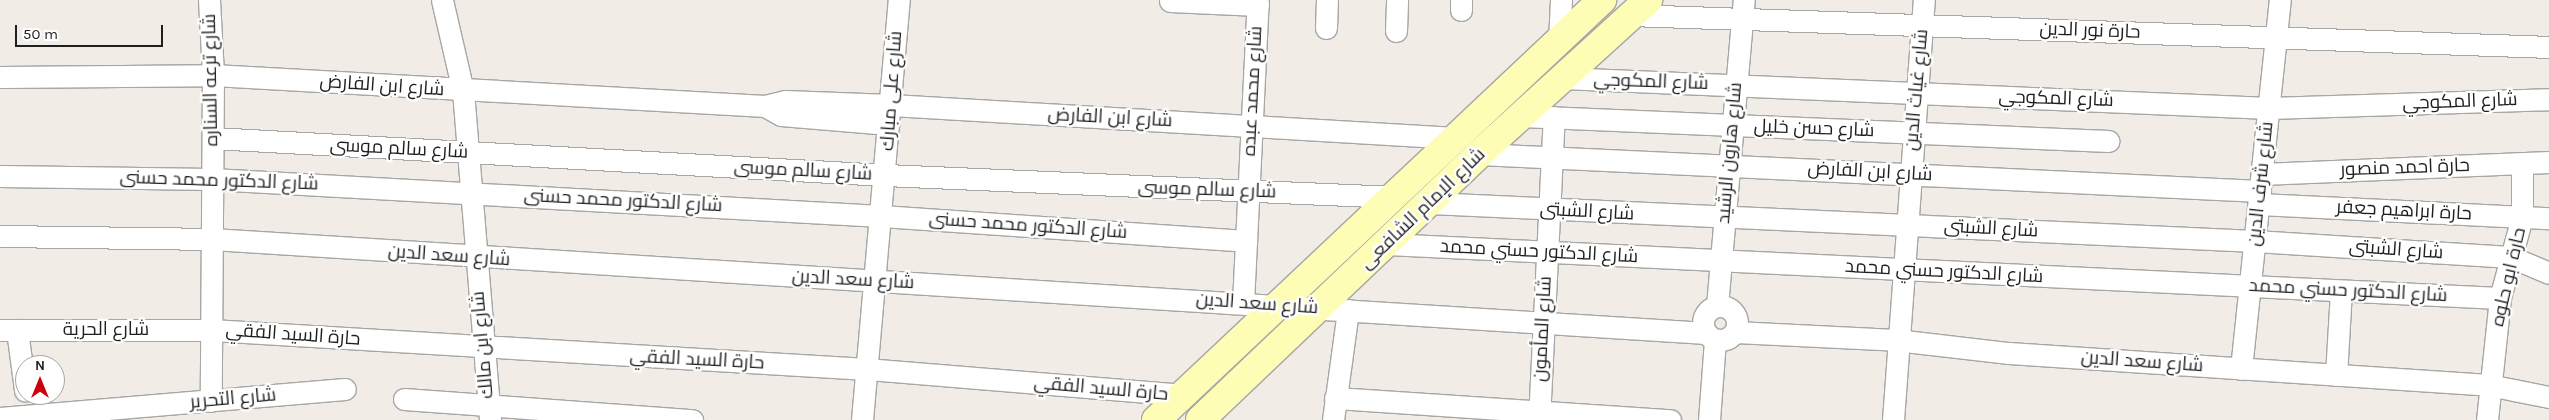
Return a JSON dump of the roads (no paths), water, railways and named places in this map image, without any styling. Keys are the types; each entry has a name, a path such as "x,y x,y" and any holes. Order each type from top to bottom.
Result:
{"main road":[{"name":"شارع الإمام الشافعى","path":"1156,420 1602,0"},
{"name":"شارع الإمام الشافعى","path":"1200,420 1430,204 1479,154 1639,8"}],"street":[{"name":"شارع ترعه السناره","path":"209,0 213,76 211,401"},
{"name":"شارع ابن مالك","path":"442,0 463,91 475,258 489,412"},
{"name":"شارع على مبارك","path":"862,420 899,0"},
{"path":"1326,28 1327,0"},
{"path":"1396,31 1397,0"},
{"path":"1560,40 1561,0"},
{"name":"شارع غياث الدين","path":"1892,420 1896,340 1924,0"},
{"name":"شارع شرف الدين","path":"2241,369 2280,0"},
{"path":"1170,1 1258,3"},
{"name":"شارع محمد عبده","path":"1243,303 1258,3"},
{"name":"حارة نور الدين","path":"1639,8 1743,10 1923,26 2549,47"},
{"name":"شارع هارون الرشيد","path":"1717,306 1743,10"},
{"name":"شارع ابن الفارض","path":"0,77 213,76 765,106 782,115 890,115 1251,126 1456,138"},
{"name":"شارع المكوجي","path":"1562,78 2269,108 2549,99"},
{"name":"شارع حسن خليل","path":"1521,116 2108,141"},
{"name":"شارع المأمون","path":"1539,415 1554,117"},
{"name":"شارع سالم موسى","path":"213,138 885,175 1394,197"},
{"name":"شارع ابن الفارض","path":"1479,154 2260,190"},
{"name":"حارة احمد منصور","path":"2260,190 2522,163 2549,162"},
{"name":"حارة ابو حلوه","path":"2487,420 2500,298 2522,217 2522,163"},
{"name":"شارع الدكتور محمد حسنى","path":"0,176 212,179 881,216 1246,241"},
{"name":"حارة ابراهيم جعفر","path":"2260,190 2522,217 2549,218"},
{"name":"شارع الشبتى","path":"1430,204 2255,241 2511,258 2549,273"},
{"name":"شارع سعد الدين","path":"0,236 212,239 475,258 1543,322 1710,337"},
{"name":"شارع الدكتور حسني محمد","path":"1387,244 2500,298"},
{"path":"2336,375 2341,290"},
{"path":"1709,420 1710,337 1703,320 1710,308 1717,306 1730,309 1738,321 1735,332 1729,339 1710,337"},
{"path":"1333,420 1348,310"},
{"path":"9,330 16,355"},
{"name":"شارع الحرية","path":"9,330 212,330"},
{"name":"حارة السيد الفقي","path":"212,330 483,348 866,369 1183,395"},
{"name":"شارع سعد الدين","path":"1735,332 1896,340 2009,353 2490,386 2549,397"},
{"name":"شارع التحرير","path":"0,418 29,419 345,389"},
{"path":"404,398 489,412 680,419"},
{"path":"1335,398 1539,415 1670,420"},
{"path":"27,405 29,419"}]}
